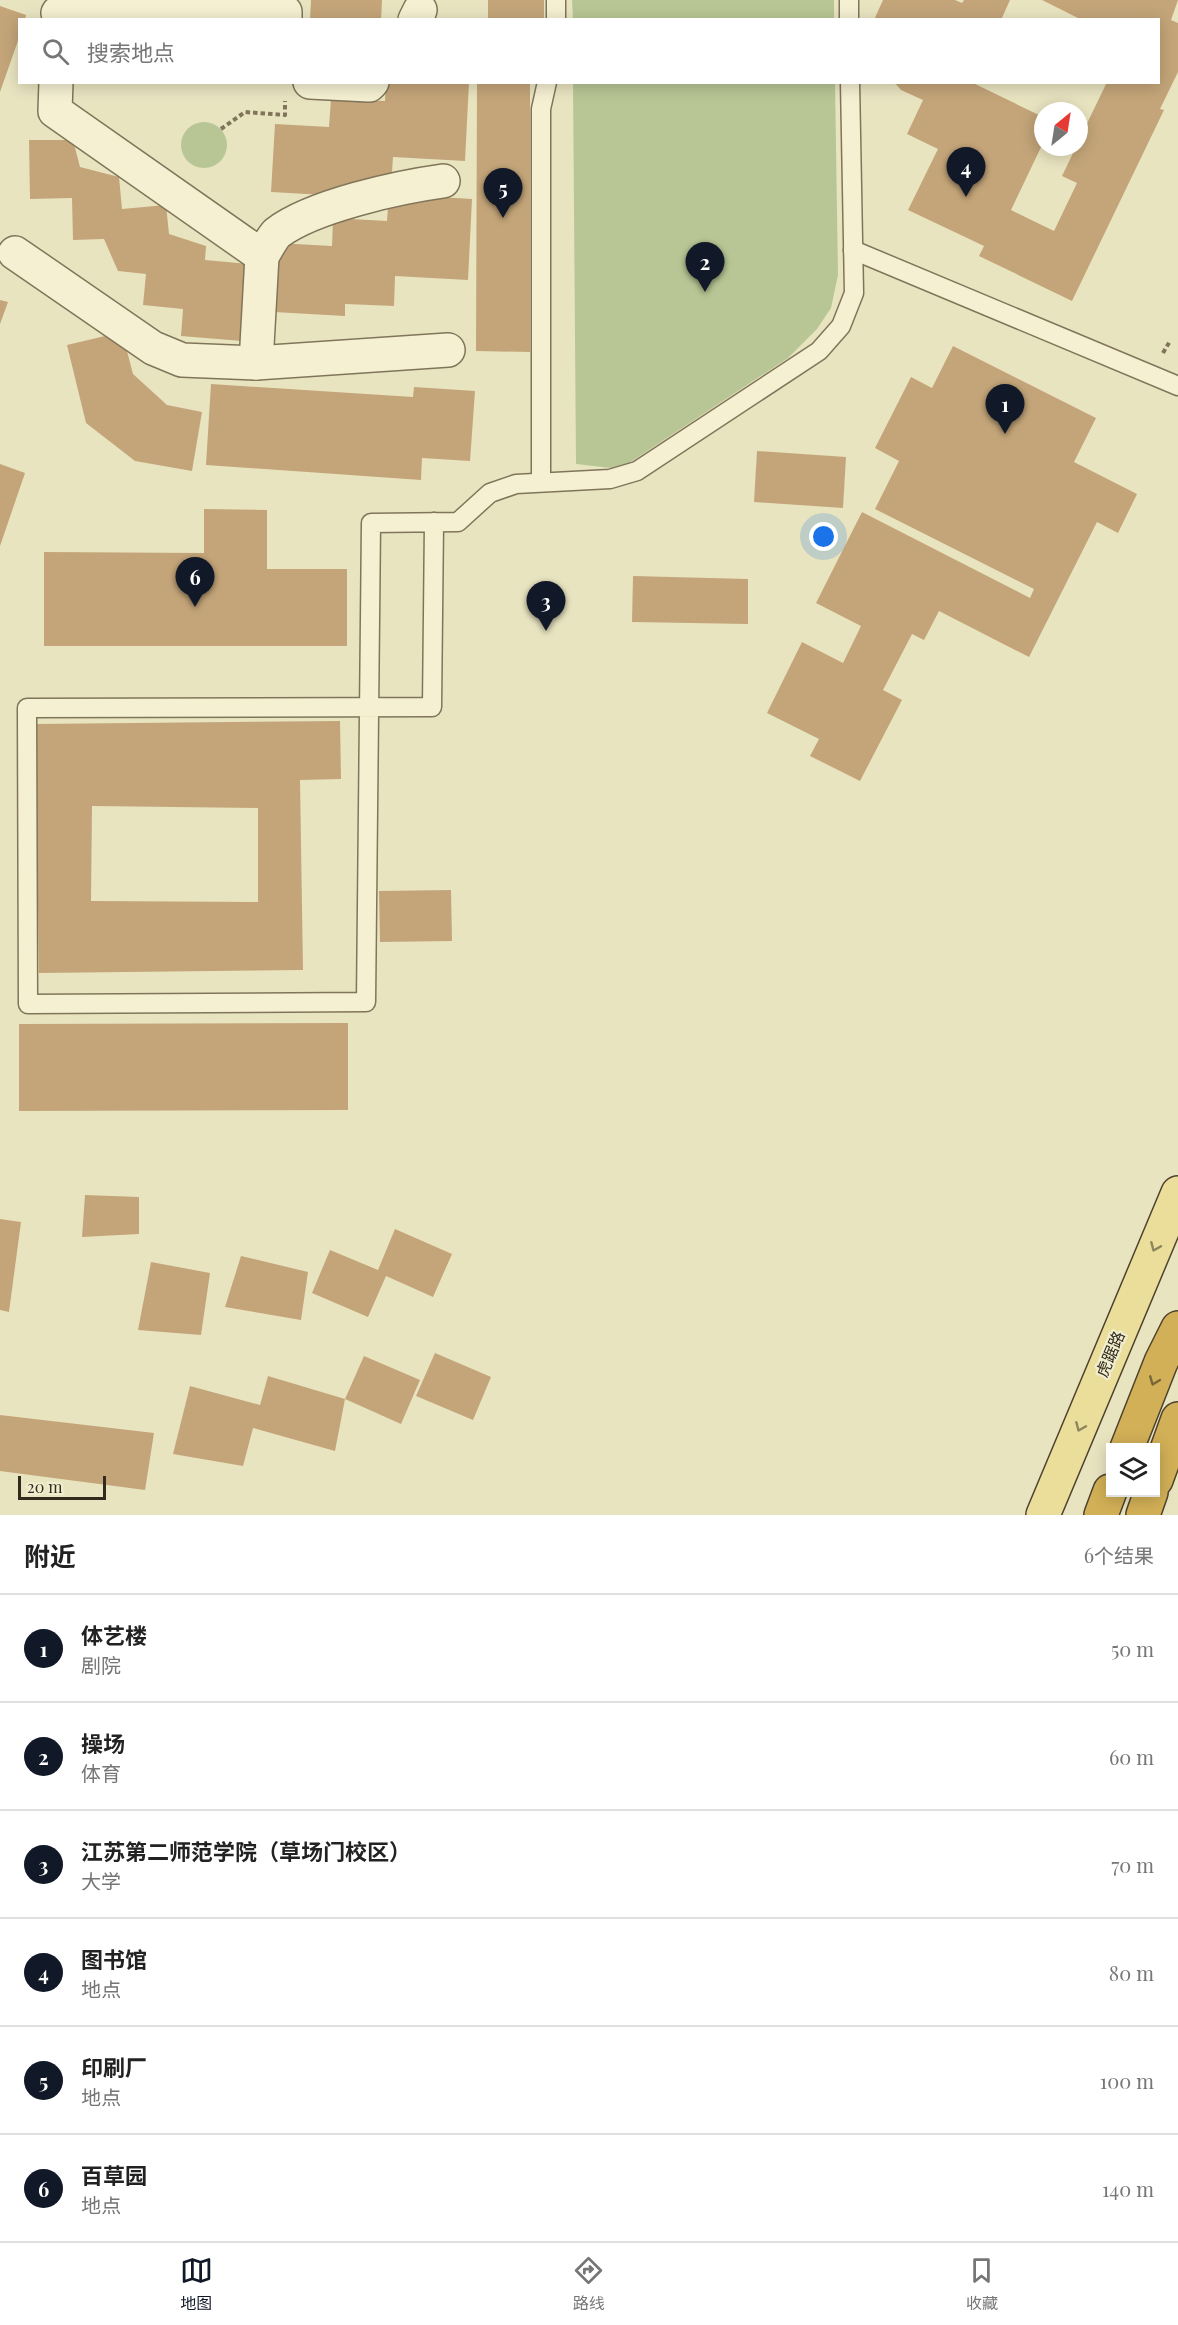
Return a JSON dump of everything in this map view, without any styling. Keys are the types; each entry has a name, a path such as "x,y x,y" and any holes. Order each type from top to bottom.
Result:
{"highway":[{"path":"1129,1443 1161,1362 1178,1328"},
{"path":"1160,1467 1178,1419"},
{"path":"1101,1515 1108,1497"},
{"path":"1143,1515 1149,1497"}],"main road":[{"name":"虎踞路","path":"1043,1515 1178,1193"}],"street":[{"path":"58,11 124,6 285,12 285,18"},
{"path":"56,84 55,111 262,256"},
{"path":"298,88 369,86 370,84"},
{"path":"256,363 262,256 275,235 300,218 408,186 444,181"},
{"path":"15,253 153,348 182,360 256,363 447,350"}],"lane":[{"path":"556,0 556,18"},
{"path":"849,0 849,18"},
{"path":"540,482 541,109 547,84"},
{"path":"434,522 432,707 369,707 27,708 28,1004 366,1002 369,707 371,523 434,522 458,522 490,493 516,484 610,479 637,471 819,351 841,326 854,293 850,84"},
{"path":"853,250 1178,386"}],"path":[{"path":"221,129 245,112 285,115 298,88"}],"green space":[{"path":"572,0 834,0 834,18 573,18"},
{"path":"573,84 835,84 838,275 831,308 817,329 788,358 620,469 576,464"},
{"path":"204,122 220,129 227,145 220,161 204,168 188,161 181,145 188,129"}],"building":[{"path":"311,0 382,0 381,18 310,18"},
{"path":"488,0 544,0 544,18 488,18"},
{"path":"883,0 955,0 962,3 964,0 1010,0 1002,18 875,18"},
{"path":"1042,0 1178,0 1171,20 1178,23 1178,72 1160,109 1164,110 1072,301 979,256 984,246 908,210 938,149 907,134 923,100 901,90 896,84 975,84 1034,113 1034,156 1037,156 1011,210 1054,231 1077,183 1062,176 1072,156 1088,156 1088,121 1106,84 1160,84 1160,18 1078,18"},
{"path":"0,6 26,15 25,18 18,18 18,41 0,92"},
{"path":"386,84 469,84 465,161 393,157 391,187 343,184 342,196 271,192 275,124 329,127 331,99 385,101"},
{"path":"477,84 530,84 530,352 476,351"},
{"path":"29,140 73,140 80,167 119,177 122,209 166,205 169,234 206,246 205,260 249,264 242,341 181,336 183,309 143,305 146,274 118,271 104,239 73,240 72,198 30,199"},
{"path":"389,194 472,199 468,280 395,276 394,306 345,304 345,316 274,312 277,243 332,246 333,218 387,221"},
{"path":"0,300 8,302 0,324"},
{"path":"122,332 133,374 167,405 202,412 192,471 135,461 86,423 67,345"},
{"path":"953,346 1096,418 1074,462 1137,494 1118,533 1097,522 1029,657 939,611 924,640 912,634 883,690 902,700 860,781 810,756 819,739 767,713 802,642 843,663 861,626 816,603 862,512 1030,598 1034,589 875,509 899,461 875,448 911,377 932,388"},
{"path":"211,384 413,397 414,387 475,391 470,461 422,458 421,480 206,465"},
{"path":"757,451 846,457 843,508 754,502"},
{"path":"0,464 25,473 0,546"},
{"path":"204,509 267,510 267,569 347,569 347,646 44,646 44,552 204,553"},
{"path":"633,576 748,579 748,624 632,622"},
{"path":"340,721 341,779 300,780 303,970 39,973 35,724","holes":["92,806 258,808 258,902 91,901"]},
{"path":"451,890 452,941 380,942 379,891"},
{"path":"348,1023 348,1110 19,1111 19,1024"},
{"path":"85,1195 139,1197 139,1234 82,1237"},
{"path":"0,1219 21,1222 9,1312 0,1310"},
{"path":"395,1229 452,1254 433,1297 386,1276 368,1317 312,1293 330,1250 378,1270"},
{"path":"241,1256 308,1272 301,1320 225,1307"},
{"path":"151,1262 210,1273 201,1335 138,1330"},
{"path":"435,1353 491,1377 473,1420 416,1396"},
{"path":"364,1356 420,1380 401,1424 345,1399"},
{"path":"268,1376 345,1399 335,1451 253,1428 243,1466 173,1454 190,1386 260,1405"},
{"path":"0,1415 154,1433 145,1490 0,1471"}],"place":[{"name":"图书馆","path":"966,197"},
{"name":"印刷厂","path":"503,218"},
{"name":"操场","path":"705,292"},
{"name":"体艺楼","path":"1005,434"},
{"name":"百草园","path":"195,607"},
{"name":"江苏第二师范学院（草场门校区）","path":"546,631"}]}
